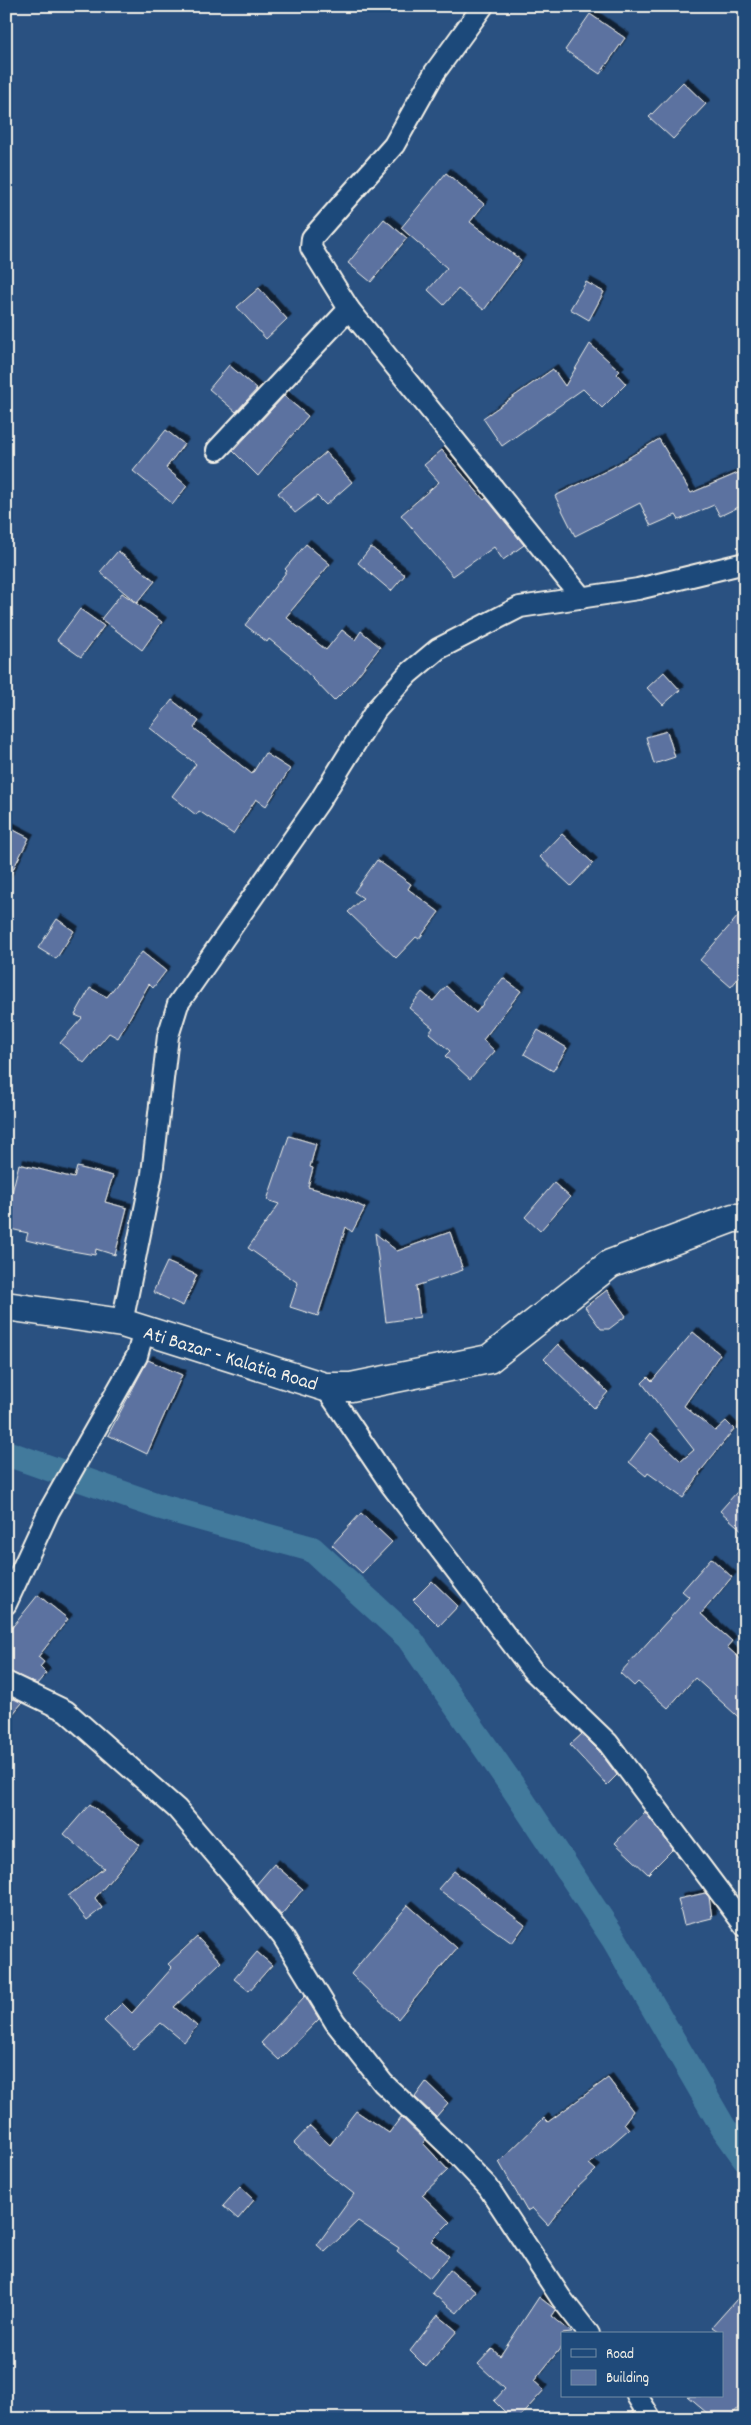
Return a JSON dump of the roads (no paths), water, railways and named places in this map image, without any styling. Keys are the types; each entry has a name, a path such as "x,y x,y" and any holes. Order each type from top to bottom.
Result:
{"main road":[{"name":"Ati Bazar - Kalatia Road","path":"6,1306 133,1326 325,1387 350,1387 489,1359 610,1264 733,1218 745,1218"}],"street":[{"path":"482,6 435,72 394,145 312,238 311,248 349,309 582,598"},
{"path":"217,450 349,309"},
{"path":"6,1604 49,1511 137,1356 133,1326 168,1036 178,1004 319,802 376,710 408,674 438,649 520,607 647,587 745,563"},
{"path":"325,1387 391,1485 532,1670 608,1743 745,1926"},
{"path":"6,1682 66,1711 177,1809 283,1937 335,2022 383,2083 452,2149 488,2187 561,2298 587,2332"},
{"path":"638,2398 651,2419"}],"waterway":[{"path":"6,1453 158,1506 312,1549 409,1638 513,1787 614,1939 723,2127 745,2158"}]}
